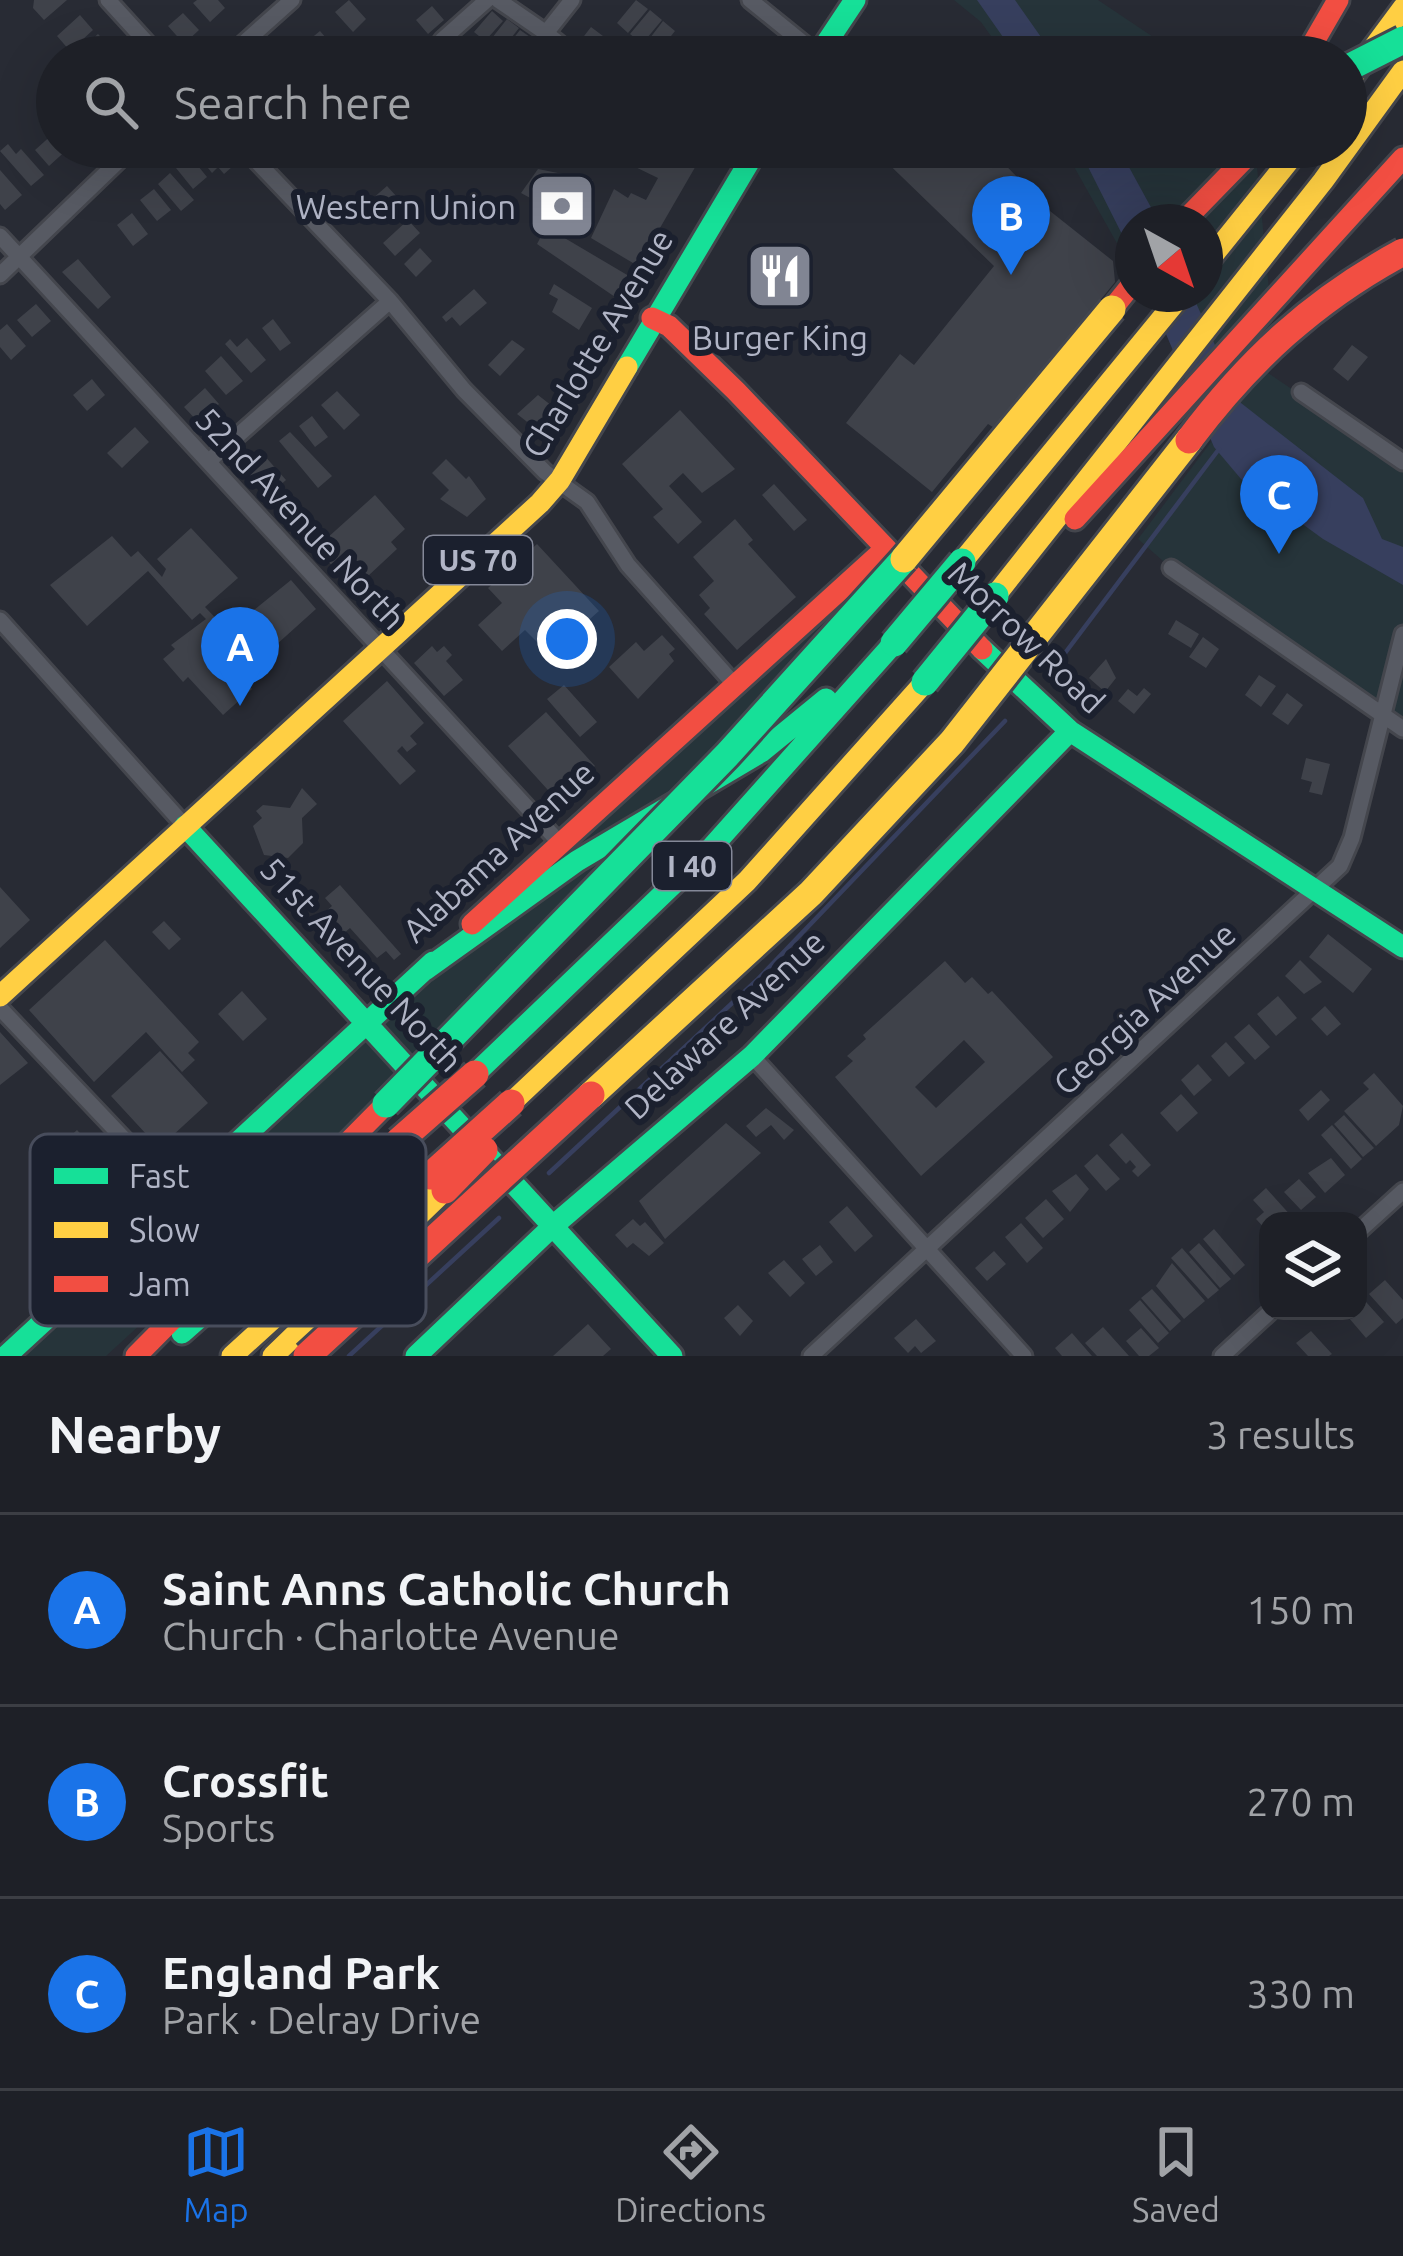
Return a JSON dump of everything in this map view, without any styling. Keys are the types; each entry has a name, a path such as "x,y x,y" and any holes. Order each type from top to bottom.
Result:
{"main road":[{"path":"832,36 856,0"},
{"path":"1317,36 1338,0"},
{"path":"1367,57 1403,8"},
{"path":"1367,58 1403,40"},
{"name":"I 40","path":"1367,119 1403,71"},
{"path":"1148,421 1244,331 1403,158"},
{"name":"Charlotte Avenue","path":"0,996 560,480 745,168"},
{"path":"1197,204 1224,168"},
{"path":"1201,204 1236,168"},
{"path":"1223,243 1283,168"},
{"name":"I 40","path":"426,1192 747,881 926,682 1148,421 1330,168"},
{"path":"426,1247 811,892 1007,675 1229,387 1283,331 1346,283 1403,252"},
{"path":"356,1134 727,754 896,569 1115,305"},
{"name":"I 40","path":"408,1134 712,847 894,643 1168,312"},
{"name":"Morrow Road","path":"652,318 670,326 736,391 885,549 1070,731 1403,947"},
{"name":"Alabama Avenue","path":"247,1134 370,1023 558,841 885,549"},
{"path":"425,970 578,861 761,752 894,643"},
{"name":"Delaware Avenue","path":"416,1356 553,1226 752,1056 1070,731"},
{"name":"51st Avenue North","path":"185,826 672,1356"},
{"path":"426,1195 437,1183"},
{"name":"Alabama Avenue","path":"6,1356 38,1326"},
{"path":"136,1356 166,1326"},
{"name":"I 40","path":"157,1356 191,1326"},
{"name":"I 40","path":"232,1356 268,1326"},
{"path":"273,1356 301,1326"},
{"path":"308,1356 341,1326"}],"street":[{"path":"108,0 141,36"},
{"path":"252,36 292,0"},
{"path":"446,36 487,0"},
{"path":"498,0 549,36"},
{"path":"546,34 572,0"},
{"path":"750,0 794,36"},
{"path":"0,275 111,168"},
{"path":"262,168 390,301 464,390 592,507 628,565 734,685"},
{"name":"52nd Avenue North","path":"0,236 558,841"},
{"path":"209,461 390,301"},
{"path":"1301,392 1403,462"},
{"path":"1171,568 1403,729"},
{"name":"51st Avenue North","path":"3,631 185,826"},
{"name":"Georgia Avenue","path":"811,1356 1340,866 1352,838 1379,714 1403,634"},
{"path":"0,1008 119,1134"},
{"path":"752,1056 1024,1356"},
{"path":"1367,1224 1403,1191"},
{"path":"1222,1356 1261,1320"}],"shaded area":[{"path":"954,0 1098,0 1152,36 991,36"},
{"path":"1075,168 1257,168 1276,361 1268,373 1403,465 1403,729 1171,568 1138,539 1220,430 1155,312 1223,312 1223,204 1115,204 1115,240"},
{"path":"867,577 899,587 339,1134 264,1134"},
{"path":"56,1326 139,1326 106,1356 24,1356"}],"water":[{"path":"977,0 1015,0 1040,36 1002,36"},
{"path":"1089,168 1129,168 1149,204 1115,204 1115,220"},
{"path":"1157,312 1200,312 1241,403 1363,498 1382,539 1403,547 1403,585 1323,539 1241,479 1214,447"}],"building":[{"path":"34,0 67,0 44,20 33,8"},
{"path":"218,0 225,8 210,22 193,3"},
{"path":"349,0 366,19 353,32 335,12"},
{"path":"636,0 648,9 628,33 617,23"},
{"path":"432,6 444,20 428,34 416,20"},
{"path":"650,10 662,20 649,36 630,34"},
{"path":"492,11 503,21 490,36 474,32"},
{"path":"183,13 199,30 193,36 177,36 168,26"},
{"path":"80,15 93,30 86,36 57,36"},
{"path":"507,19 519,28 513,36 494,36"},
{"path":"663,21 675,31 671,36 652,36"},
{"path":"8,144 16,154 21,149 44,175 31,186 0,151"},
{"path":"176,168 200,168 207,177 193,189"},
{"path":"637,168 695,168 638,266 591,238 614,189 628,198 631,193 646,200 658,178"},
{"path":"893,168 1008,168 1050,211 1113,261 1115,282 996,429 988,424 932,492 846,423 900,354 914,365 994,266"},
{"name":"Western Union","path":"538,169 593,180 571,220 521,193"},
{"path":"0,170 22,195 5,210 0,204"},
{"path":"170,173 194,200 181,211 158,184"},
{"path":"387,186 398,198 376,219 364,206"},
{"path":"154,189 171,210 157,221 140,200"},
{"path":"132,213 148,234 133,246 117,225"},
{"path":"408,220 420,233 395,256 383,243"},
{"path":"546,227 634,279 621,301 537,244"},
{"path":"420,248 432,261 416,277 404,264"},
{"name":"Burger King","path":"773,250 806,285 787,302 755,268"},
{"path":"78,259 111,297 98,309 62,272"},
{"path":"554,284 592,308 579,330 552,312 558,299 549,294"},
{"path":"474,289 487,303 460,326 452,317 446,322 442,317"},
{"path":"36,304 51,321 32,337 17,320"},
{"path":"273,319 291,343 280,351 262,328"},
{"path":"7,324 26,346 11,360 0,347 0,330"},
{"path":"247,338 266,360 251,373 225,344 230,339 237,347"},
{"path":"512,340 525,349 500,376 488,365"},
{"path":"1352,345 1368,357 1348,381 1333,369"},
{"path":"221,356 243,381 226,395 205,371"},
{"path":"92,379 105,395 87,411 73,395"},
{"path":"205,388 219,404 199,423 184,407"},
{"path":"337,391 360,415 344,430 321,405"},
{"path":"538,395 556,409 540,432 517,414"},
{"path":"680,410 735,469 702,493 683,473 669,486 702,522 678,544 653,517 663,509 622,464"},
{"path":"312,416 328,437 315,447 299,426"},
{"path":"135,427 149,442 122,468 107,453"},
{"path":"290,432 332,476 318,488 279,441"},
{"path":"263,454 286,480 268,496 245,470"},
{"path":"446,459 466,479 469,476 486,499 467,517 440,499 449,490 432,473"},
{"path":"774,484 807,520 794,531 762,495"},
{"path":"375,495 405,529 391,542 397,549 368,576 361,568 347,582 316,548"},
{"path":"735,519 753,540 748,544 796,597 737,650 704,614 710,608 699,595 714,581 693,557"},
{"path":"191,528 238,578 205,607 228,631 291,580 316,609 256,663 246,653 241,657 225,640 221,644 218,650 252,689 223,715 188,677 183,682 163,659 175,649 171,645 206,619 200,613 192,620 148,571 87,626 50,585 112,536 131,557 138,551 162,577 166,569 157,559"},
{"path":"537,544 599,611 573,634 565,625 541,646 525,630 502,651 478,625 502,603 488,588"},
{"path":"1176,620 1199,634 1191,648 1168,634"},
{"path":"662,635 675,649 669,654 674,661 638,699 609,667 636,642 644,651"},
{"path":"1203,637 1219,649 1206,668 1189,657"},
{"path":"432,646 437,652 444,646 452,655 446,661 463,680 444,696 414,663"},
{"path":"1106,659 1116,678 1105,692 1089,678"},
{"path":"1259,675 1276,686 1261,707 1245,695"},
{"path":"387,681 424,723 410,736 417,744 407,752 402,746 397,751 416,771 400,785 343,721"},
{"path":"564,685 597,722 580,737 547,699"},
{"path":"1144,688 1151,694 1134,714 1118,701 1128,689 1137,696"},
{"path":"1287,693 1303,705 1288,725 1272,714"},
{"path":"546,712 595,766 557,800 508,746"},
{"path":"1306,758 1330,764 1322,795 1309,792 1312,782 1301,779"},
{"path":"302,788 317,804 302,818 303,843 288,858 264,855 253,826 262,818 256,811 263,805 290,808"},
{"path":"340,885 401,954 394,960 386,951 377,958 350,928 336,940 317,919 332,906 325,898"},
{"path":"0,887 30,920 0,948"},
{"path":"164,921 181,939 169,950 152,932"},
{"path":"1328,934 1372,969 1353,993 1309,957"},
{"path":"105,940 199,1042 188,1053 195,1060 182,1072 146,1032 94,1082 29,1010"},
{"path":"1300,960 1322,982 1304,994 1285,976"},
{"path":"945,961 965,983 972,977 988,994 992,991 1053,1057 921,1176 835,1077 853,1061 847,1056 866,1039 863,1035","holes":["964,1040 985,1062 936,1108 915,1087"]},
{"path":"242,991 267,1019 243,1041 218,1014"},
{"path":"1278,996 1297,1018 1276,1036 1257,1014"},
{"path":"1325,1006 1341,1024 1327,1036 1311,1019"},
{"path":"1249,1024 1270,1047 1255,1060 1234,1037"},
{"path":"0,1032 28,1063 0,1085"},
{"path":"1226,1042 1245,1063 1229,1077 1211,1056"},
{"path":"160,1051 208,1103 174,1134 146,1134 111,1096"},
{"path":"1198,1064 1212,1080 1194,1096 1181,1080"},
{"path":"1374,1073 1403,1106 1399,1125 1376,1146 1344,1111 1369,1089 1363,1083"},
{"path":"1321,1090 1330,1100 1308,1121 1299,1110"},
{"path":"1181,1094 1198,1113 1177,1132 1160,1113"},
{"path":"766,1108 794,1130 784,1140 771,1125 756,1137 746,1126"},
{"path":"1344,1115 1374,1148 1363,1157 1334,1124"},
{"path":"726,1123 761,1153 665,1239 639,1201"},
{"path":"1332,1125 1362,1159 1351,1169 1321,1135"},
{"path":"1122,1133 1151,1165 1138,1177 1130,1160 1126,1164 1109,1145"},
{"path":"1097,1154 1120,1179 1106,1191 1084,1166"},
{"path":"1331,1158 1345,1175 1325,1193 1308,1173"},
{"path":"1076,1174 1089,1189 1070,1212 1052,1191"},
{"path":"1299,1179 1316,1197 1301,1210 1284,1192"},
{"path":"1266,1188 1288,1212 1264,1212 1253,1200"},
{"path":"1046,1199 1064,1219 1043,1238 1025,1218"},
{"path":"847,1206 873,1236 855,1252 829,1222"},
{"path":"633,1219 640,1226 645,1222 664,1243 649,1256 633,1243 627,1248 615,1235"},
{"path":"1021,1223 1043,1248 1027,1263 1005,1237"},
{"path":"1214,1229 1245,1265 1234,1275 1203,1239"},
{"path":"1199,1243 1231,1279 1220,1288 1189,1252"},
{"path":"820,1245 833,1262 816,1276 802,1259"},
{"path":"1182,1248 1219,1290 1208,1299 1171,1258"},
{"path":"994,1251 1006,1264 987,1281 975,1268"},
{"path":"784,1260 805,1283 790,1297 768,1273"},
{"path":"1172,1263 1205,1301 1184,1319 1156,1286"},
{"path":"1385,1280 1403,1300 1403,1318 1396,1324 1369,1294"},
{"path":"1152,1289 1181,1321 1170,1331 1141,1298"},
{"path":"1140,1300 1169,1333 1158,1343 1129,1310"},
{"path":"1367,1303 1384,1322 1366,1338 1351,1320 1367,1320"},
{"path":"738,1305 753,1321 740,1336 724,1318"},
{"path":"916,1319 936,1341 921,1353 915,1346 908,1353 894,1338"},
{"path":"588,1324 611,1349 603,1356 553,1356"},
{"path":"1103,1327 1129,1356 1097,1356 1085,1343"},
{"path":"1141,1328 1159,1348 1149,1356 1139,1356 1126,1341"},
{"path":"1311,1331 1332,1354 1308,1356 1296,1343"},
{"path":"1072,1333 1092,1356 1062,1356 1055,1348"}],"waterway":[{"path":"1056,665 1219,449"},
{"path":"549,1173 757,980 1005,721"},
{"path":"426,1285 499,1218"},
{"path":"349,1356 382,1326"}],"traffic: fast":[{"path":"831,36 855,0"},
{"path":"1367,58 1403,40"},
{"path":"627,367 745,168"},
{"path":"386,1104 727,755 904,559"},
{"path":"894,643 962,562"},
{"path":"925,682 995,596"},
{"path":"475,1074 712,847 894,643"},
{"path":"982,649 1070,731 1403,947"},
{"path":"425,970 577,861 761,752 826,699"},
{"path":"416,1356 553,1226 752,1056 1070,731"},
{"path":"185,826 672,1356"},
{"path":"247,1134 433,962"},
{"path":"6,1356 39,1326"},
{"path":"182,1333 190,1326"}],"traffic: slow":[{"path":"1367,57 1403,8"},
{"path":"1367,120 1403,71"},
{"path":"1223,243 1283,168"},
{"path":"995,596 1332,168"},
{"path":"904,559 1112,309"},
{"path":"962,562 1167,312"},
{"path":"0,996 540,503 560,480 627,367"},
{"path":"591,1095 811,893 952,742 1189,440"},
{"path":"511,1103 747,881 925,682"},
{"path":"426,1180 430,1176"},
{"path":"426,1208 445,1190"},
{"path":"232,1356 265,1326"},
{"path":"273,1356 304,1326"}],"traffic: jam":[{"path":"1317,36 1338,0"},
{"path":"1075,519 1403,158"},
{"path":"1201,204 1236,168"},
{"path":"1189,440 1285,334 1340,290 1403,252"},
{"path":"1112,309 1115,305"},
{"path":"652,318 669,326 736,391 982,649"},
{"path":"472,924 885,549"},
{"path":"407,1134 475,1074"},
{"path":"426,1247 591,1095"},
{"path":"430,1176 511,1103"},
{"path":"356,1134 386,1104"},
{"path":"445,1190 484,1150"},
{"path":"136,1356 166,1326"},
{"path":"307,1356 340,1326"}],"place":[{"name":"Western Union","path":"562,206"},
{"name":"Crossfit","path":"1011,275"},
{"name":"Burger King","path":"780,276"},
{"name":"England Park","path":"1279,554"},
{"name":"Saint Anns Catholic Church","path":"240,706"}]}
